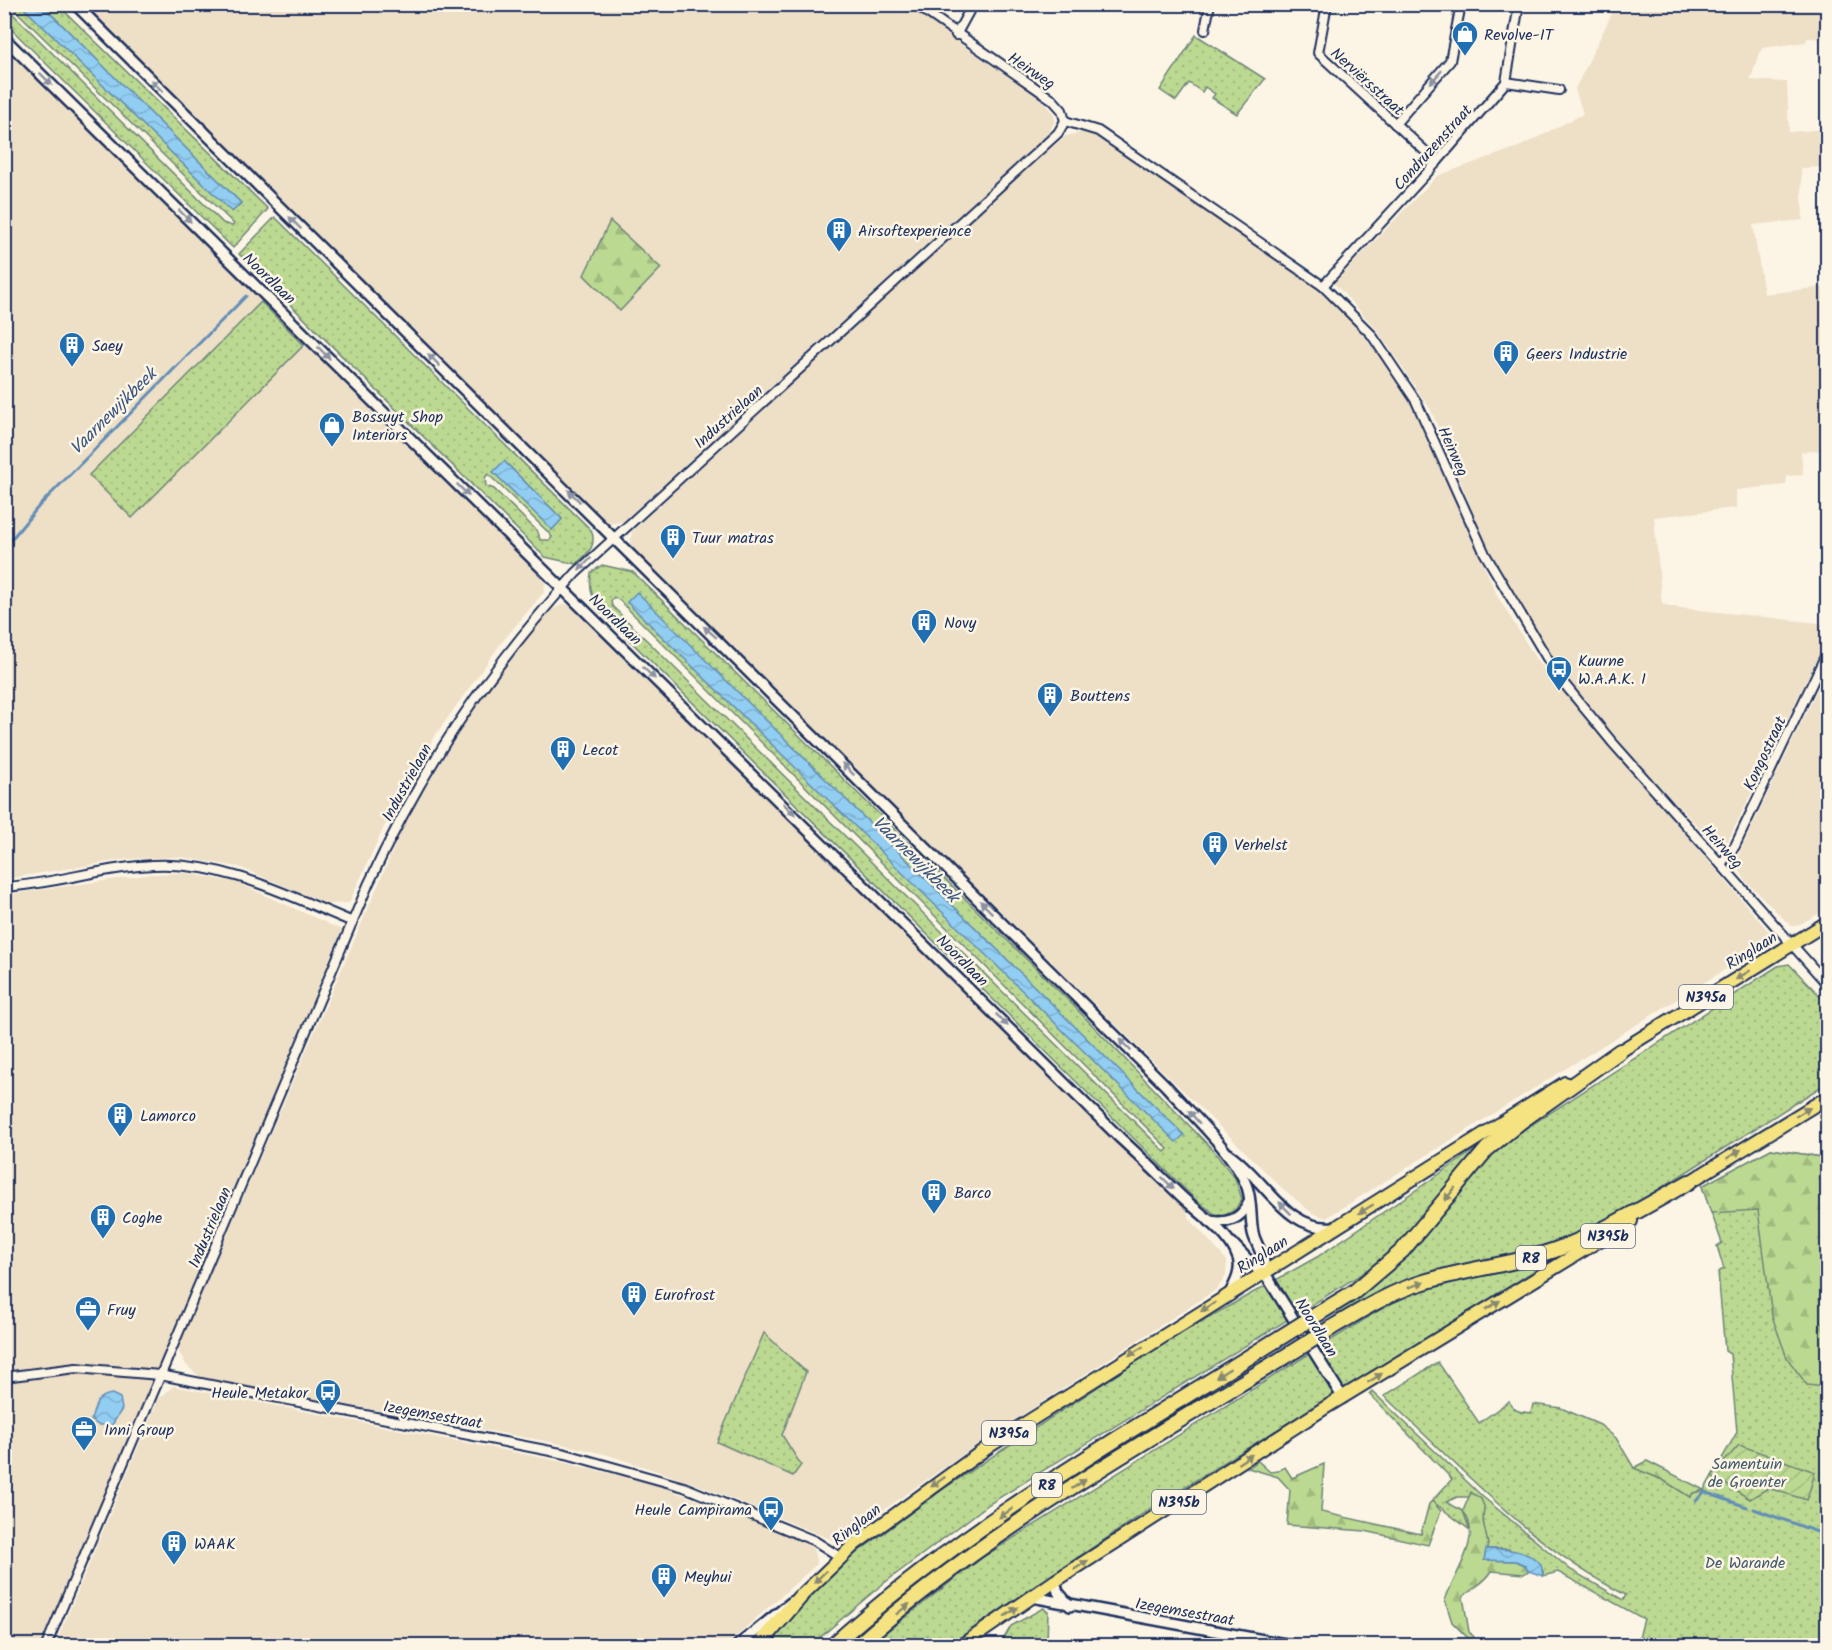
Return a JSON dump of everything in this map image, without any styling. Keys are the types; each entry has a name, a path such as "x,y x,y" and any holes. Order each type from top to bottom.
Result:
{"highway":[{"name":"R8","path":"832,1646 972,1536 1076,1465 1354,1292 1402,1251 1488,1149 1520,1122 1620,1051"},
{"name":"R8","path":"857,1646 924,1592 1030,1516 1363,1309 1421,1283 1529,1259 1563,1247 1598,1232 1689,1182"},
{"path":"758,1646 800,1597"}],"main road":[{"name":"Ringlaan","path":"800,1597 840,1557 991,1445 1543,1096 1620,1051 1827,922"},
{"name":"N395b","path":"961,1646 1055,1581 1342,1398 1606,1237 1689,1182 1827,1097"}],"street":[{"name":"Noordlaan","path":"75,4 1166,1086 1225,1151 1244,1180 1250,1200 1253,1234 1266,1265 1264,1272"},
{"name":"Heirweg","path":"915,4 956,35 1053,100 1062,110 1065,121 1098,131 1323,286 1371,334 1412,394 1485,554 1557,675 1612,742 1827,985"},
{"path":"956,35 973,4"},
{"path":"1205,30 1210,4"},
{"name":"Nerviërsstraat","path":"1326,4 1318,53 1437,162"},
{"path":"1395,123 1450,61 1461,4"},
{"path":"1519,4 1506,82 1559,90"},
{"name":"Noordlaan","path":"4,38 1120,1138 1227,1240 1240,1249 1258,1270 1264,1272 1342,1398"},
{"name":"Condruzenstraat","path":"1323,286 1437,162 1506,82"},
{"name":"Industrielaan","path":"46,1646 389,840 444,742 472,699 562,588 1058,133 1065,121"},
{"name":"Kongostraat","path":"1721,864 1735,846 1827,650"},
{"path":"4,887 42,885 97,872 153,864 207,868 234,874 353,922"},
{"name":"Noordlaan","path":"1225,1151 1300,1222 1323,1228 1337,1227"},
{"path":"1208,1221 1219,1223 1238,1217 1250,1200"},
{"name":"Noordlaan","path":"1227,1240 1237,1257 1240,1268 1236,1283 1230,1293"},
{"name":"Izegemsestraat","path":"4,1377 76,1368 160,1375 566,1454 684,1487 815,1541 840,1557"},
{"path":"1055,1581 1058,1592 1070,1606"},
{"name":"Ringlaan","path":"737,1646 782,1606 800,1597"},
{"name":"Izegemsestraat","path":"1032,1597 1070,1606 1296,1646"},
{"path":"1225,1646 1227,1634"}],"shaded area":[{"path":"79,5 909,5 958,42 1038,96 1054,114 1055,120 1049,133 622,522 607,524"},
{"path":"1616,5 1827,5 1827,39 1807,38 1806,42 1762,48 1750,80 1787,82 1789,132 1827,129 1827,167 1801,168 1803,220 1753,225 1764,294 1824,287 1828,301 1827,450 1801,452 1803,475 1787,476 1786,485 1736,490 1736,508 1654,517 1662,604 1827,624 1827,638 1728,841 1722,845 1712,841 1642,768 1573,686 1524,613 1490,553 1431,410 1377,330 1334,283 1437,176 1521,146 1583,114 1575,89"},
{"path":"4,41 471,501 545,582 544,592 502,642 434,737 391,812 349,903 328,904 239,867 180,857 127,859 5,879"},
{"path":"1082,132 1099,138 1212,215 1306,280 1341,309 1378,354 1410,402 1498,597 1536,659 1770,933 1766,944 1326,1218 1312,1213 1282,1188 636,554 630,543 632,531 900,283 1033,163 1066,136"},
{"path":"564,604 577,608 908,933 1185,1208 1190,1219 1227,1261 1226,1276 1217,1289 988,1437 842,1539 835,1541 696,1484 608,1455 566,1445 201,1378 186,1365 179,1352 181,1340 404,825 471,711 521,644 553,609"},
{"path":"1827,669 1827,909 1797,926 1791,926 1745,880 1737,865 1738,856"},
{"path":"187,873 238,883 342,930 40,1646 4,1645 4,895 152,874"},
{"path":"173,1386 549,1459 654,1484 804,1541 813,1548 817,1564 726,1645 55,1645 158,1400"}],"green space":[{"path":"4,5 223,223 232,226 234,224 10,5 21,5 232,212 241,203 42,5 58,5 268,209 233,248 5,23"},
{"path":"1196,35 1265,79 1237,114 1212,98 1215,94 1205,87 1202,92 1189,83 1176,101 1160,90"},
{"path":"275,217 591,530 593,541 587,553 576,564 545,557 239,254","holes":["504,461 562,519 552,530","488,474 549,533 552,537 550,540 540,540 538,532 494,489 486,486 485,478"]},
{"path":"610,221 661,268 620,311 584,275"},
{"path":"261,302 304,345 132,518 89,475"},
{"path":"602,565 633,572 1068,1000 1212,1149 1235,1178 1242,1199 1235,1210 1223,1216 1215,1214 1197,1201 598,609 590,583 591,573","holes":["614,597 1168,1149 1165,1152 612,606 611,601"]},
{"path":"1789,964 1827,1003 1827,1083 1642,1200 1580,1234 1531,1251 1435,1271 1384,1290 1340,1315 1336,1311 1372,1286 1405,1258 1475,1174 1508,1140 1778,966"},
{"path":"1494,1137 1389,1257 989,1504 879,1587 811,1645 767,1646 795,1612 847,1560 946,1487 1172,1338 1317,1257"},
{"name":"De Warande","path":"1771,1149 1827,1158 1827,1645 1637,1645 1644,1619 1558,1572 1543,1576 1543,1571 1509,1549 1486,1549 1481,1499 1471,1493 1469,1497 1457,1497 1446,1502 1463,1511 1470,1530 1432,1501 1452,1479 1369,1394 1372,1391 1483,1497 1571,1570 1623,1600 1626,1595 1592,1576 1529,1530 1469,1478 1384,1396 1438,1362 1479,1423 1509,1401 1518,1411 1531,1413 1533,1404 1561,1408 1600,1425 1616,1438 1634,1468 1663,1480 1690,1497 1693,1493 1704,1490 1737,1432 1730,1354 1725,1351 1718,1272 1724,1269 1717,1246 1722,1243 1702,1186"},
{"path":"1771,1149 1827,1158 1825,1387 1807,1385 1787,1358 1772,1316 1758,1210 1711,1213 1702,1186"},
{"path":"1555,1258 1162,1501 948,1645 868,1646 983,1557 1402,1296 1429,1287"},
{"path":"764,1333 806,1372 782,1435 801,1465 793,1476 717,1442"},
{"name":"Samentuin de Groenter","path":"1739,1445 1815,1472 1807,1500 1768,1488 1750,1499 1712,1476"},
{"path":"1258,1461 1270,1472 1285,1467 1292,1478 1324,1464 1321,1512 1421,1534 1429,1504 1432,1501 1441,1511 1428,1545 1365,1531 1287,1525 1290,1490 1278,1477 1248,1468"},
{"path":"1647,1461 1704,1490 1693,1493 1690,1497 1663,1480 1634,1468"},
{"path":"1471,1492 1481,1499 1484,1506 1483,1521 1488,1544 1484,1560 1516,1561 1525,1565 1528,1571 1524,1574 1492,1571 1486,1579 1463,1597 1469,1632 1474,1637 1469,1639 1452,1622 1445,1600 1469,1544 1469,1521 1463,1511"},
{"path":"1043,1608 1048,1611 1047,1645 1000,1645 1011,1626"}],"water":[{"path":"21,5 42,5 241,203 232,212"},
{"path":"504,461 562,519 552,530 493,472"},
{"path":"637,592 1184,1135 1176,1142 627,602"},
{"path":"112,1394 120,1398 122,1409 112,1425 98,1425 91,1420 95,1407 99,1400"},
{"path":"1486,1549 1508,1550 1529,1555 1541,1564 1543,1576 1528,1571 1525,1565 1516,1561 1484,1560"}],"waterway":[{"name":"Vaarnewijkbeek","path":"4,548 39,506 246,296"},
{"path":"1696,1501 1704,1492 1747,1507"},
{"path":"1754,1509 1828,1536"}],"place":[{"name":"Revolve-IT","path":"1465,57"},
{"name":"Airsoftexperience","path":"839,253"},
{"name":"Saey","path":"72,368"},
{"name":"Geers Industrie","path":"1506,376"},
{"name":"Bossuyt Shop Interiors","path":"332,448"},
{"name":"Tuur matras","path":"673,560"},
{"name":"Novy","path":"924,645"},
{"name":"Kuurne W.A.A.K. I","path":"1559,692"},
{"name":"Bouttens","path":"1050,718"},
{"name":"Lecot","path":"563,772"},
{"name":"Verhelst","path":"1215,867"},
{"name":"Lamorco","path":"120,1138"},
{"name":"Barco","path":"934,1215"},
{"name":"Coghe","path":"103,1240"},
{"name":"Eurofrost","path":"634,1317"},
{"name":"Fruy","path":"88,1332"},
{"name":"Heule Metakor","path":"328,1415"},
{"name":"Inni Group","path":"84,1452"},
{"name":"Heule Campirama","path":"771,1532"},
{"name":"WAAK","path":"174,1566"},
{"name":"Meyhui","path":"664,1599"}]}
